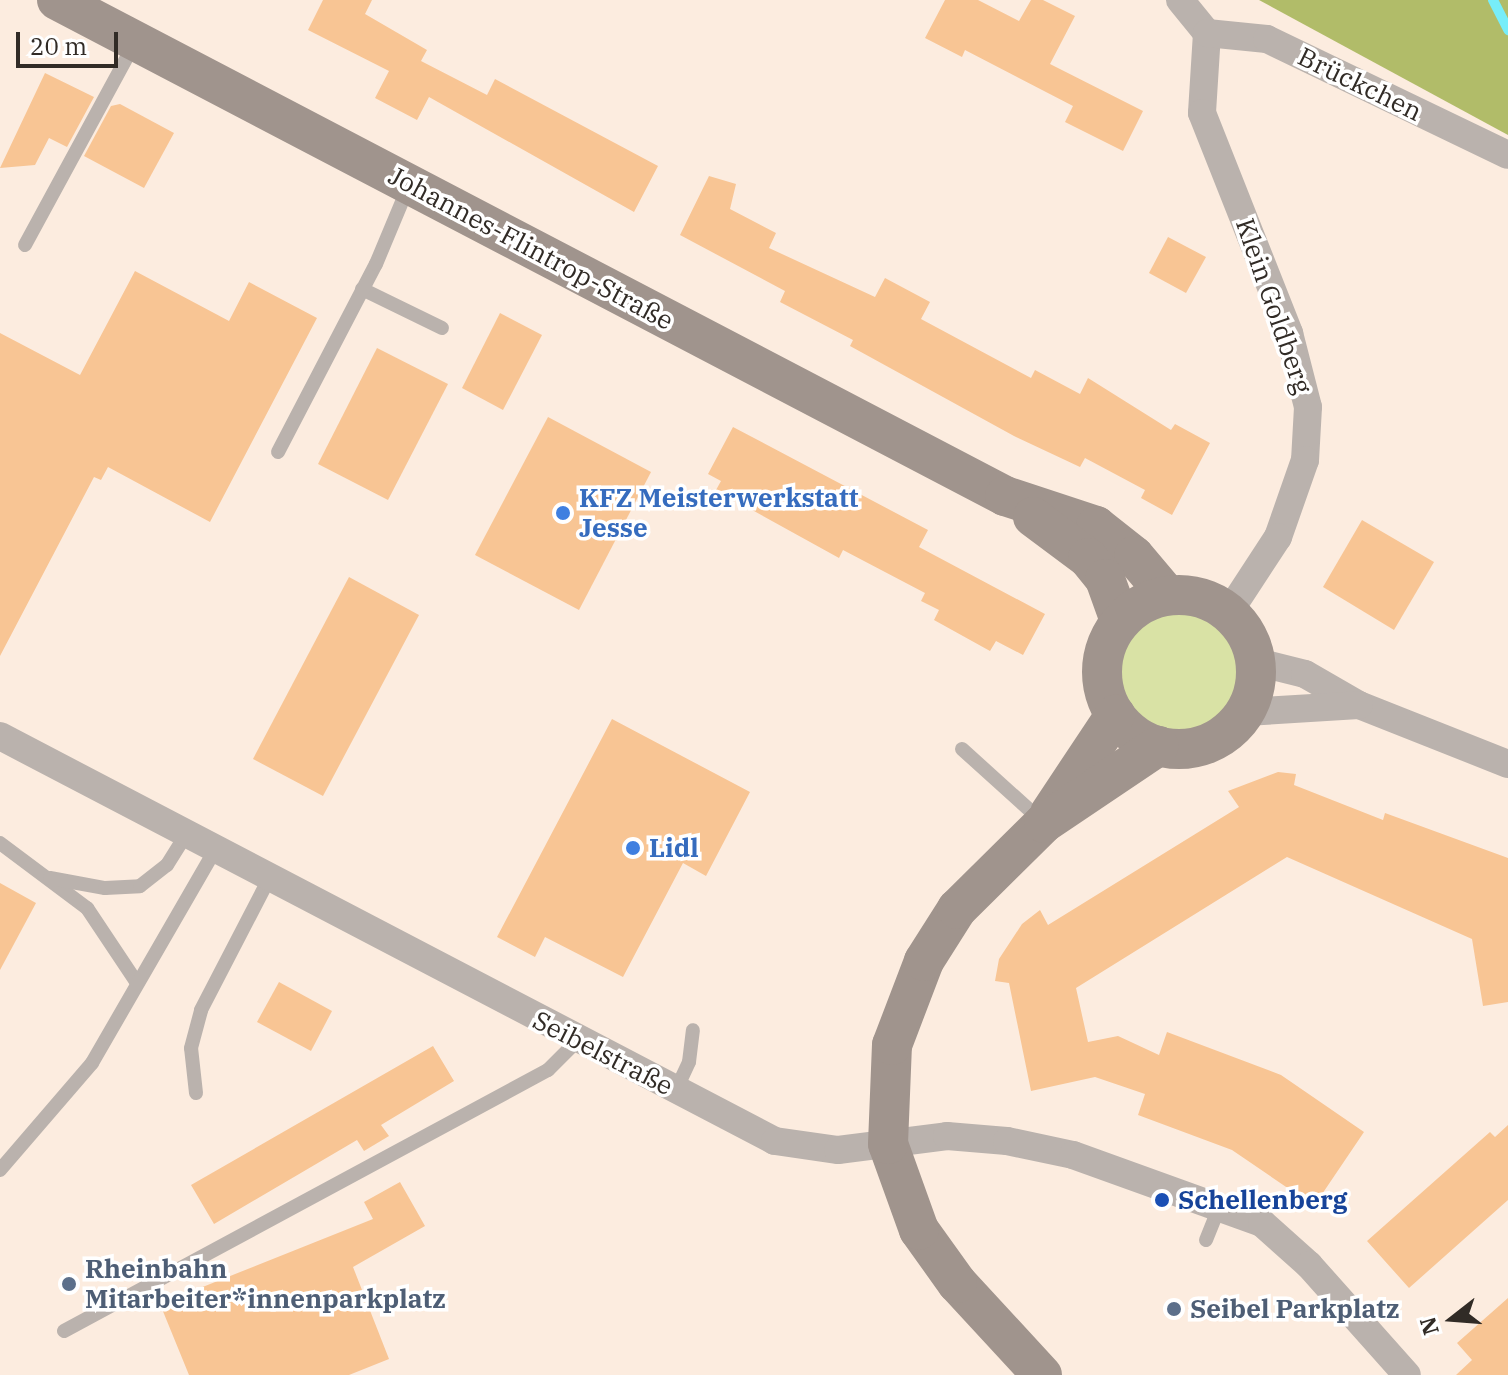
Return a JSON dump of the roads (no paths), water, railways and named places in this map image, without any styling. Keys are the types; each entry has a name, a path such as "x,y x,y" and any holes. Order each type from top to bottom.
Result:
{"main road":[{"name":"Johannes-Flintrop-Straße","path":"57,0 1005,496 1088,558 1105,579 1120,621"},
{"name":"Johannes-Flintrop-Straße","path":"1005,496 1096,526 1134,556 1167,595"},
{"path":"1167,595 1201,597 1229,612 1242,626 1257,662 1246,712 1216,740 1196,748 1158,746 1115,715 1102,677 1110,636 1120,621 1167,595"},
{"path":"1044,823 1115,715"},
{"path":"1042,1375 957,1283 919,1230 888,1144 892,1045 924,961 957,909 1044,823 1158,746"}],"street":[{"path":"1180,0 1207,33"},
{"name":"Brückchen","path":"1207,33 1267,39 1508,155"},
{"name":"Klein Goldberg","path":"1207,33 1202,113 1289,333 1310,427 1305,460 1278,537 1229,612"},
{"path":"1257,662 1305,674 1359,705 1508,764"},
{"path":"1246,712 1359,705"},
{"name":"Seibelstraße","path":"0,736 577,1041 775,1141 838,1150 888,1144"},
{"path":"888,1144 947,1136 1007,1141 1073,1155 1220,1205 1280,1236 1407,1375"}],"lane":[{"path":"25,245 136,41"},
{"path":"278,452 362,289 409,184"},
{"path":"362,289 442,328"},
{"path":"962,749 1044,823"},
{"path":"45,877 105,888 140,886 167,865 186,835"},
{"path":"0,843 87,908 137,983"},
{"path":"0,1170 92,1063 215,850"},
{"path":"196,1093 191,1048 201,1010 270,877"},
{"path":"676,1090 689,1062 693,1030"},
{"path":"64,1331 521,1085 577,1041"},
{"path":"1206,1240 1220,1205"}],"waterway":[{"path":"1493,0 1508,30"}],"place":[{"name":"KFZ Meisterwerkstatt Jesse","path":"563,513"},
{"name":"Lidl","path":"633,848"},
{"name":"Schellenberg","path":"1162,1200"},
{"name":"Rheinbahn Mitarbeiter*innenparkplatz","path":"69,1284"},
{"name":"Seibel Parkplatz","path":"1174,1309"}]}
